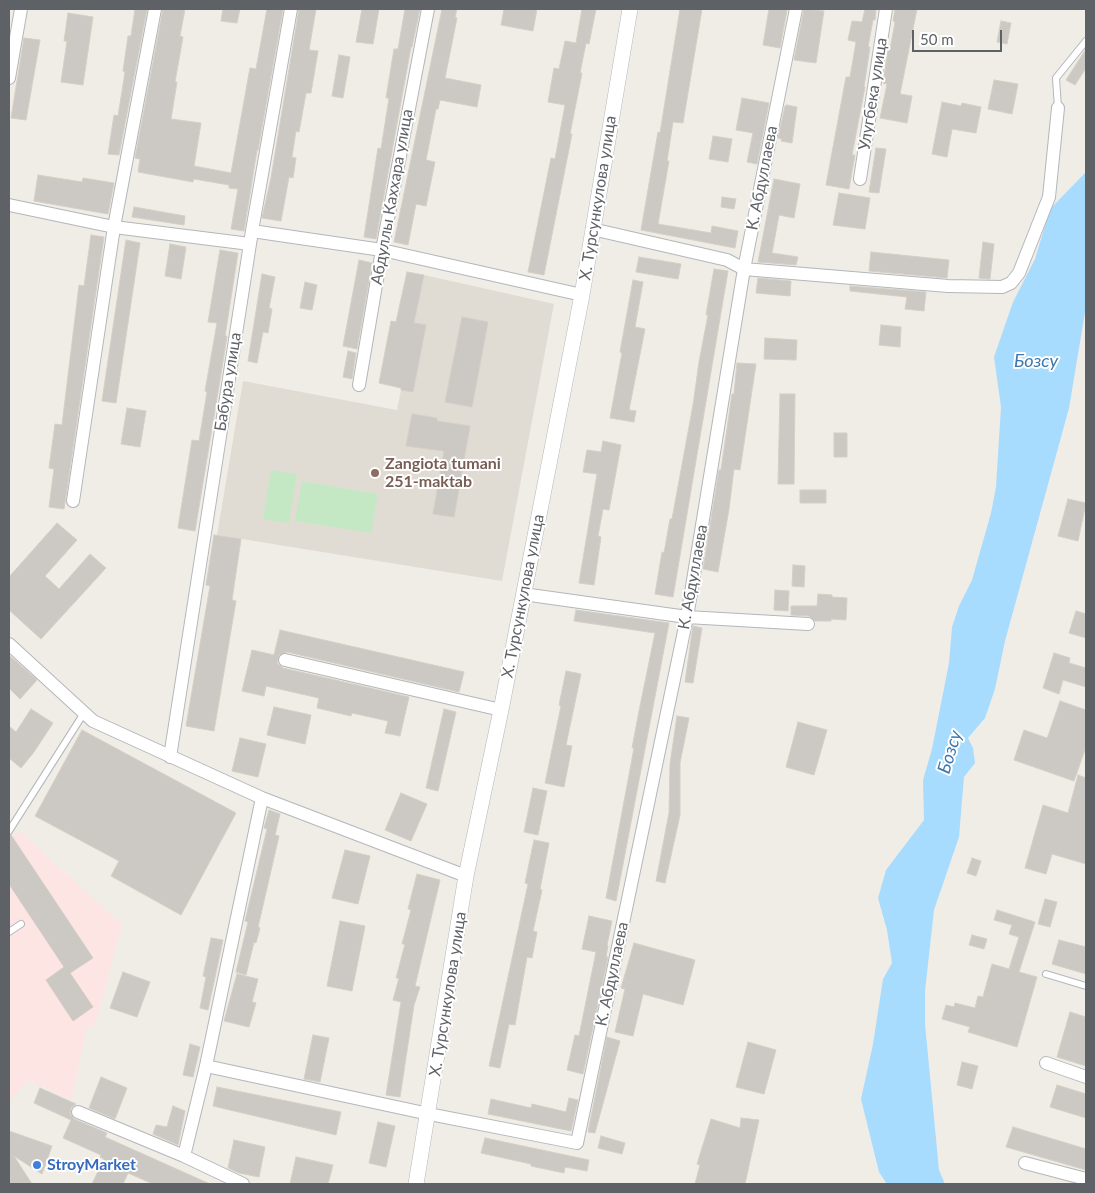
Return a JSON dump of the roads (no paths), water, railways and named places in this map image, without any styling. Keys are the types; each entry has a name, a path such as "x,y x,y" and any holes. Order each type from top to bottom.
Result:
{"street":[{"path":"9,78 21,9"},
{"path":"73,501 114,227 155,9"},
{"name":"Бабура улица","path":"170,757 252,231 291,9"},
{"name":"Абдуллы Каххара улица","path":"359,385 382,250 428,9"},
{"name":"Х. Турсункулова улица","path":"416,1184 466,876 501,710 582,295 630,9"},
{"name":"К. Абдуллаева","path":"428,1114 577,1143 687,617 744,269 796,9"},
{"name":"Улугбека улица","path":"860,179 886,9"},
{"path":"592,228 727,260 744,269 948,286 1002,287 1011,283 1019,273 1049,198 1058,108"},
{"path":"9,205 114,227 250,244"},
{"path":"252,231 382,250 582,295"},
{"path":"523,594 687,617 808,624"},
{"path":"9,644 93,721 262,798 466,876"},
{"path":"285,660 501,710"},
{"path":"184,1156 206,1066 262,798"},
{"path":"1046,1063 1086,1077"},
{"path":"206,1066 428,1114"},
{"path":"78,1112 184,1156 243,1184"},
{"path":"1025,1163 1086,1179"}],"lane":[{"path":"1058,108 1056,78 1086,41"},
{"path":"9,831 84,713"},
{"path":"9,932 22,924"},
{"path":"1046,974 1086,986"}],"water":[{"name":"Бозсу","path":"1086,172 1086,306 1069,408 1005,641 995,689 985,718 968,738 973,748 975,763 964,777 959,837 934,910 925,991 925,1024 939,1170 945,1184 887,1184 879,1172 861,1099 873,1044 883,979 892,963 887,930 878,898 886,870 924,820 923,780 932,749 949,663 952,627 959,606 972,580 991,513 996,487 1001,407 994,357 1013,302 1035,259 1050,209"}],"place":[{"name":"Zangiota tumani 251-maktab","path":"375,473"},
{"name":"StroyMarket","path":"37,1165"}]}
